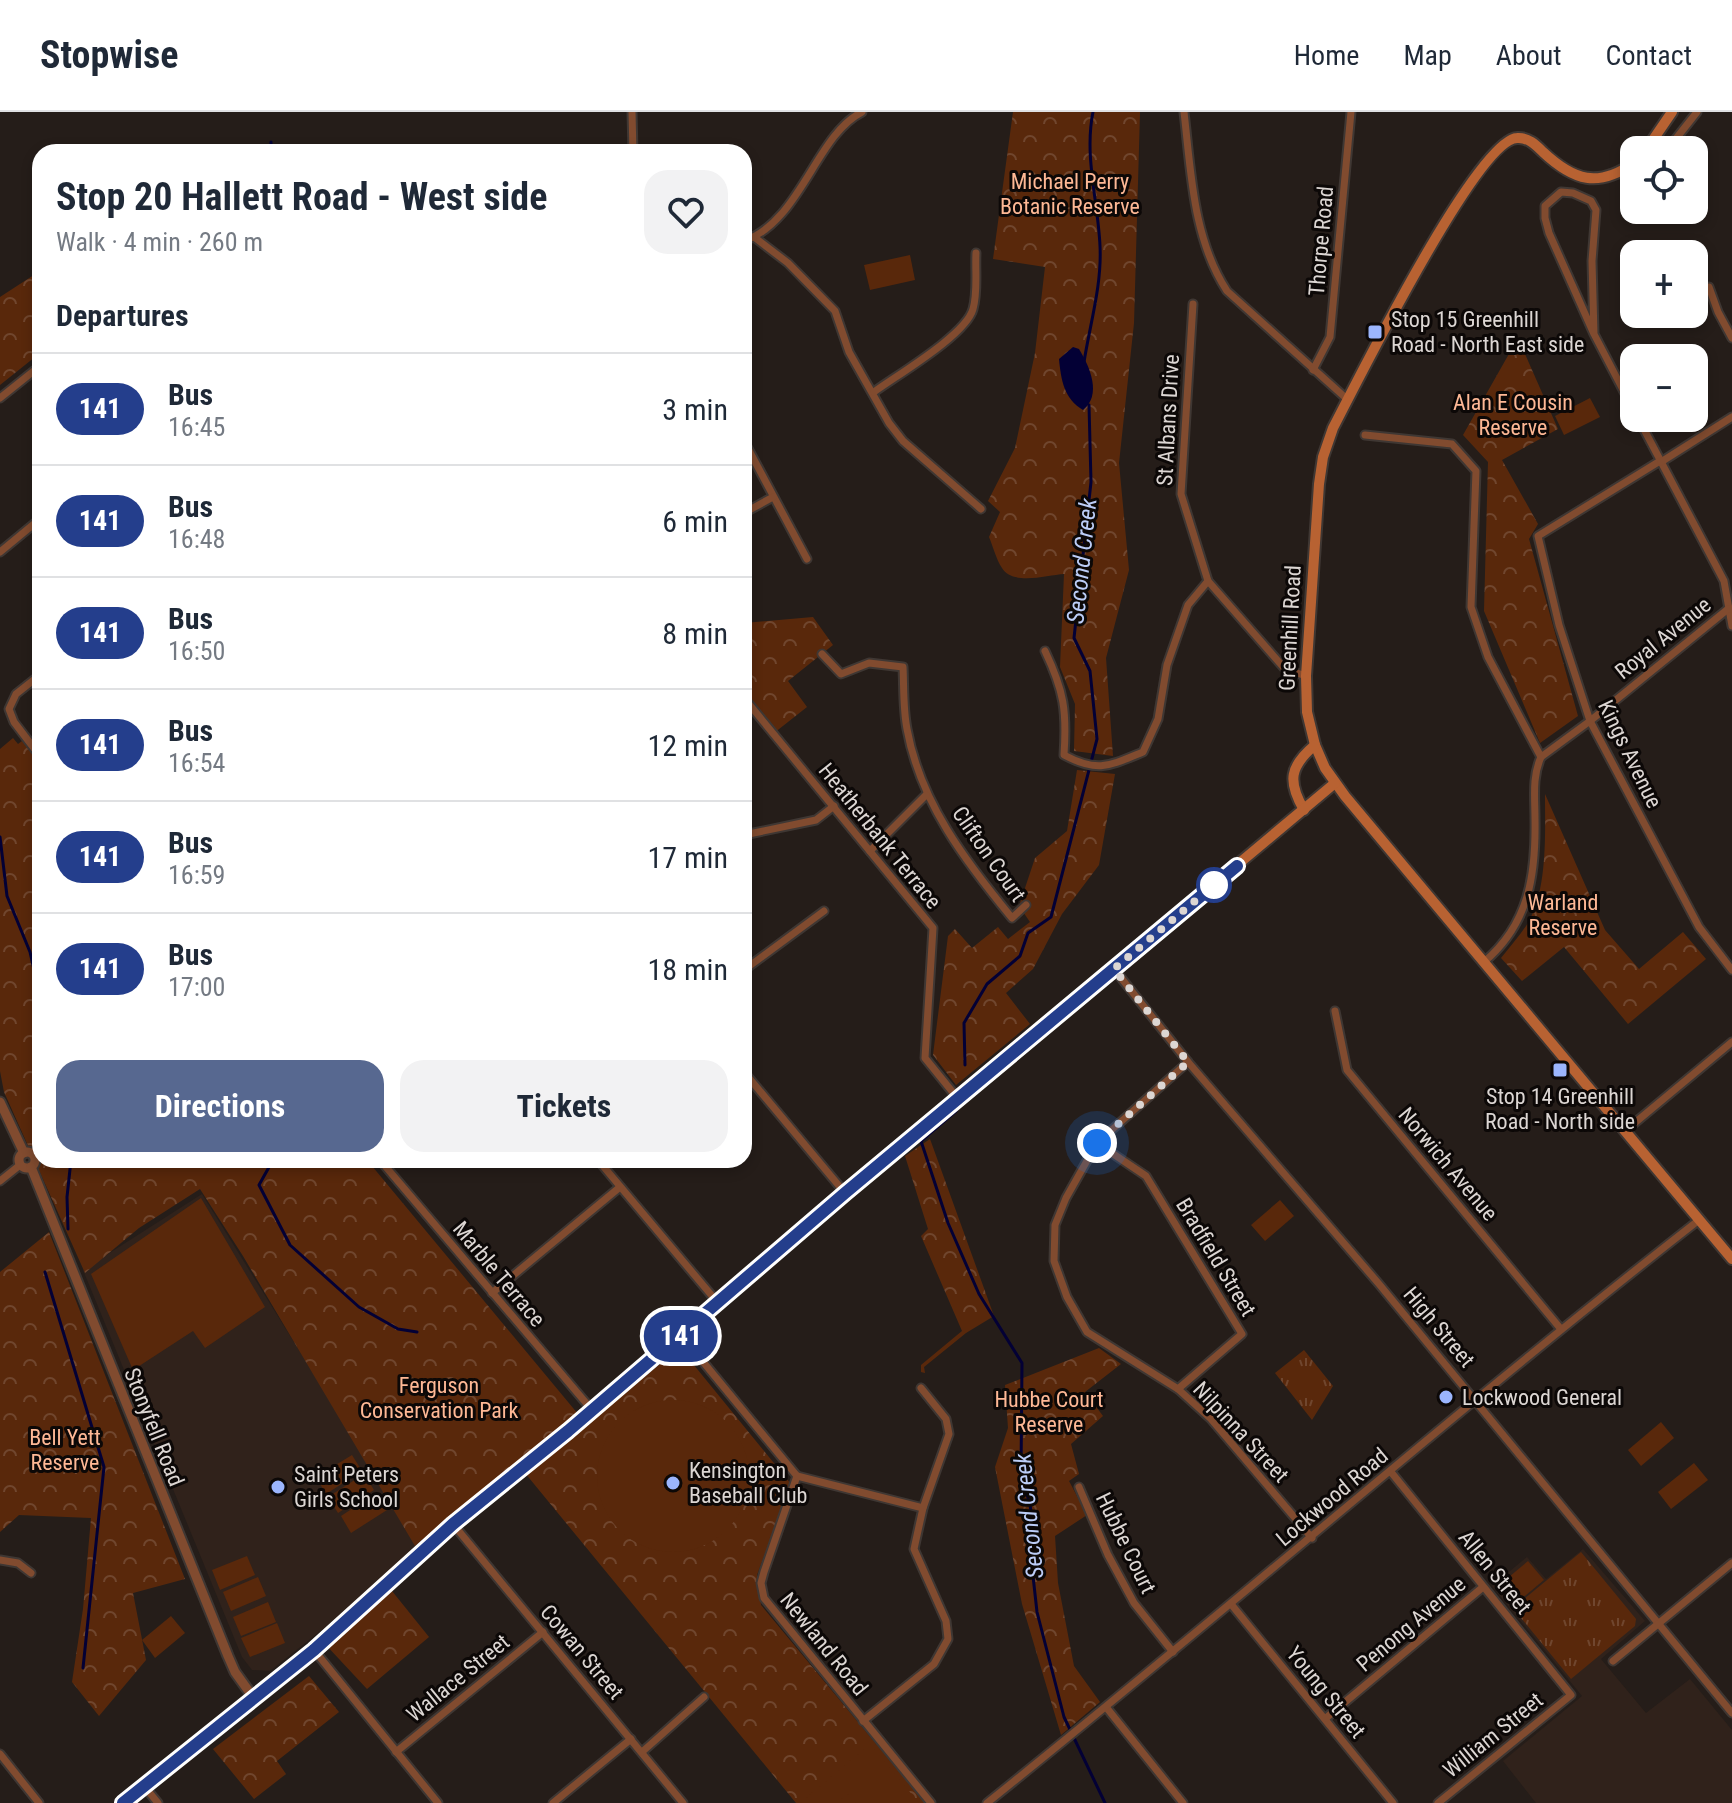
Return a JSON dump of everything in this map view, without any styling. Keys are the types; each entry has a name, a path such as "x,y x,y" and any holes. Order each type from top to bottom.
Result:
{"main road":[{"path":"1656,136 1672,112"},
{"name":"Greenhill Road","path":"1620,172 1585,179 1558,165 1534,142 1518,138 1499,147 1486,161 1438,233 1348,400 1323,457 1306,676 1307,712 1315,745 1335,783 1731,1255"},
{"path":"1304,810 1298,799 1293,773 1297,763 1315,745"},
{"path":"123,1803 314,1650 453,1524 1335,783"}],"street":[{"path":"632,112 633,144"},
{"path":"862,112 840,130 791,203 754,237 788,263 835,311 849,352 889,423 903,441 981,509"},
{"path":"1184,112 1195,209 1216,274 1227,291 1348,400"},
{"name":"Thorpe Road","path":"1313,370 1330,337 1351,112"},
{"path":"1678,136 1697,112"},
{"path":"1594,334 1592,261 1596,210 1591,201 1561,192 1545,206 1545,218 1594,334 1620,384"},
{"path":"874,392 956,333 969,320 974,307 976,253"},
{"path":"1709,287 1732,338"},
{"name":"St Albans Drive","path":"1193,304 1181,494 1208,581"},
{"path":"0,398 32,372"},
{"path":"1661,462 1732,417"},
{"path":"1645,432 1724,581 1732,626"},
{"path":"1365,435 1452,444 1476,471 1471,607 1488,657 1541,757 1535,772 1536,858 1521,916 1504,943 1484,962"},
{"path":"752,456 807,559"},
{"name":"Kings Avenue","path":"1661,462 1538,536 1559,625 1590,721 1699,927 1732,970"},
{"path":"752,509 773,497"},
{"path":"0,552 32,526"},
{"path":"1045,651 1060,682 1067,719 1064,755 1083,765 1096,767 1108,767 1143,752 1158,719 1167,665 1188,605 1208,581 1285,669 1306,676"},
{"name":"Royal Avenue","path":"1541,757 1730,609"},
{"name":"Clifton Court","path":"822,654 841,674 869,663 903,667 906,729 926,795 969,866 1012,918 1026,905"},
{"path":"32,681 16,694 9,709 14,722 32,746"},
{"name":"Heatherbank Terrace","path":"752,708 933,928 925,1058 959,1100"},
{"name":"Clifton Court","path":"870,851 926,795"},
{"path":"752,833 816,820 834,806"},
{"path":"752,964 824,911"},
{"name":"High Street","path":"1114,969 1188,1062 1475,1399 1732,1713"},
{"name":"Norwich Avenue","path":"1335,1011 1347,1070 1560,1328"},
{"path":"1625,1131 1732,1042"},
{"name":"Nilpinna Street","path":"1188,1062 1097,1143 1066,1198 1055,1225 1054,1261 1067,1297 1087,1332 1178,1389 1211,1419 1312,1538"},
{"path":"752,1082 845,1193"},
{"path":"0,1102 24,1153 20,1156 26,1166 0,1181"},
{"name":"Bradfield Street","path":"1097,1143 1146,1176 1242,1334 1178,1389"},
{"name":"Stonyfell Road","path":"26,1166 228,1656 253,1697"},
{"name":"Marble Terrace","path":"388,1168 592,1410"},
{"path":"605,1168 718,1303"},
{"path":"492,1293 620,1187"},
{"name":"Lockwood Road","path":"987,1803 1312,1538 1560,1328 1699,1220"},
{"path":"681,1335 797,1476 923,1508"},
{"path":"863,1721 934,1664 948,1639 946,1621 914,1549 923,1508 949,1434 946,1419 921,1388"},
{"name":"Allen Street","path":"1391,1472 1571,1695"},
{"name":"Newland Road","path":"797,1476 761,1583 764,1598 931,1803"},
{"name":"Hubbe Court","path":"1079,1487 1108,1555 1134,1603 1173,1652"},
{"name":"Cowan Street","path":"453,1524 683,1803"},
{"path":"0,1560 18,1563 31,1573"},
{"path":"1613,1661 1732,1563"},
{"name":"Penong Avenue","path":"1326,1718 1483,1587"},
{"name":"Young Street","path":"1231,1604 1393,1803"},
{"name":"Wallace Street","path":"396,1752 543,1632"},
{"path":"314,1650 438,1803"},
{"name":"William Street","path":"1438,1803 1571,1695"},
{"path":"642,1752 704,1697"},
{"path":"1106,1707 1183,1803"},
{"path":"553,1803 631,1739"},
{"path":"0,1754 39,1803"},
{"path":"144,1786 158,1803"}],"shaded area":[{"path":"1073,347 1079,349 1083,356 1092,381 1092,397 1083,410 1068,395 1061,374 1059,359"},
{"name":"Saint Peters Girls School","path":"202,1194 423,1550 270,1671 252,1670 242,1657 83,1270"},
{"path":"1583,1549 1645,1621 1601,1659 1646,1713 1690,1679 1732,1730 1732,1803 1536,1803 1503,1761 1582,1696 1492,1586 1527,1557 1546,1579"}],"green space":[{"name":"Michael Perry Botanic Reserve","path":"1013,112 1140,112 1134,323 1119,463 1129,570 1106,658 1113,756 1074,751 1075,704 1060,667 1064,574 1014,577 1000,564 989,537 1000,512 988,501 1015,448 1035,353 1045,267 993,259"},
{"path":"910,255 915,280 870,290 864,265"},
{"path":"32,276 32,359 0,385 0,297"},
{"name":"Alan E Cousin Reserve","path":"1518,338 1558,429 1502,460 1538,524 1529,539 1578,716 1540,743 1484,611 1488,462 1463,435"},
{"path":"1590,398 1600,417 1564,435 1555,416"},
{"path":"813,617 833,645 788,681 807,707 774,733 752,707 752,622"},
{"name":"Ferguson Conservation Park","path":"13,738 18,744 22,741 32,753 32,1155 4,1092 0,1071 0,749"},
{"path":"1077,770 1115,774 1099,865 1062,914 1033,969 1006,993 1030,1024 956,1085 933,1055 948,936 955,929 972,948 998,927 1008,939 1030,922 1019,906 1035,858 1067,831"},
{"name":"Warland Reserve","path":"1545,794 1605,930 1639,969 1683,932 1706,959 1628,1024 1564,947 1522,981 1501,958 1528,923 1539,894 1544,860"},
{"path":"930,1139 994,1316 966,1333 924,1367 925,1373 921,1372 921,1365 962,1331 921,1236 928,1229 905,1156"},
{"name":"Ferguson Conservation Park","path":"38,1168 374,1168 578,1414 426,1544 423,1539 415,1546 200,1189 139,1228 85,1273"},
{"path":"201,1198 265,1307 205,1348 193,1331 133,1370 91,1274"},
{"path":"1280,1200 1294,1216 1265,1241 1251,1225"},
{"name":"Bell Yett Reserve","path":"49,1232 185,1579 133,1593 146,1660 99,1716 72,1682 83,1609 91,1518 19,1515 0,1532 0,1272"},
{"path":"680,1348 791,1484 757,1575 761,1605 925,1803 796,1803 525,1473"},
{"name":"Hubbe Court Reserve","path":"1099,1348 1121,1364 1085,1392 1103,1416 1071,1444 1079,1474 1069,1481 1087,1515 1055,1536 1058,1583 1074,1666 1100,1702 1061,1735 1022,1604 995,1467 1008,1428 1005,1385"},
{"path":"1304,1350 1333,1386 1312,1420 1275,1373"},
{"name":"Kensington Baseball Club","path":"673,1400 702,1406 727,1422 743,1447 749,1476 743,1505 727,1530 702,1546 673,1552 644,1546 619,1530 603,1505 597,1476 603,1447 619,1422 644,1406"},
{"path":"1661,1422 1674,1438 1641,1466 1628,1450"},
{"path":"352,1455 362,1471 326,1494 316,1477"},
{"path":"1694,1463 1708,1480 1671,1509 1658,1492"},
{"path":"364,1474 374,1490 338,1513 328,1497"},
{"path":"376,1493 387,1510 351,1533 341,1516"},
{"path":"1581,1552 1636,1619 1635,1626 1571,1679 1513,1608"},
{"path":"247,1556 255,1575 220,1590 212,1570"},
{"path":"1528,1561 1544,1580 1513,1606 1497,1587"},
{"path":"258,1577 266,1596 231,1611 223,1592"},
{"path":"392,1591 429,1637 367,1689 326,1645"},
{"path":"268,1602 276,1622 241,1636 233,1617"},
{"path":"171,1616 185,1633 155,1658 142,1640"},
{"path":"277,1623 285,1643 250,1657 241,1638"},
{"path":"309,1676 339,1712 277,1761 286,1774 254,1799 213,1749"},
{"path":"870,1744 919,1803 856,1803 848,1794 837,1803 800,1803"}],"waterway":[{"name":"Second Creek","path":"1084,362 1100,261 1090,145 1093,112"},
{"name":"Second Creek","path":"965,1065 964,1023 987,984 1020,956 1028,933 1051,917 1097,739 1090,671 1074,638 1091,482 1089,405"},
{"path":"0,837 7,896 32,961"},
{"name":"Second Creek","path":"956,1111 921,1141 948,1223 979,1294 1022,1363 1021,1473 1036,1543 1032,1567 1037,1612 1064,1717 1105,1803"},
{"path":"68,1229 70,1168"},
{"path":"269,1168 259,1185 290,1245 359,1307 398,1329 417,1332"},
{"path":"45,1272 104,1467 83,1668"}],"bus line":[{"name":"141","path":"123,1803 314,1650 453,1524 568,1431 906,1141 1237,866"}],"place":[{"name":"Stop 15 Greenhill Road - North East side","path":"1375,332"},
{"name":"Stop 14 Greenhill Road - North side","path":"1560,1070"},
{"name":"Lockwood General","path":"1446,1397"},
{"name":"Kensington Baseball Club","path":"673,1483"},
{"name":"Saint Peters Girls School","path":"278,1487"}],"route":[{"path":"1097,1143 1188,1062 1114,969 1214,885"}]}
